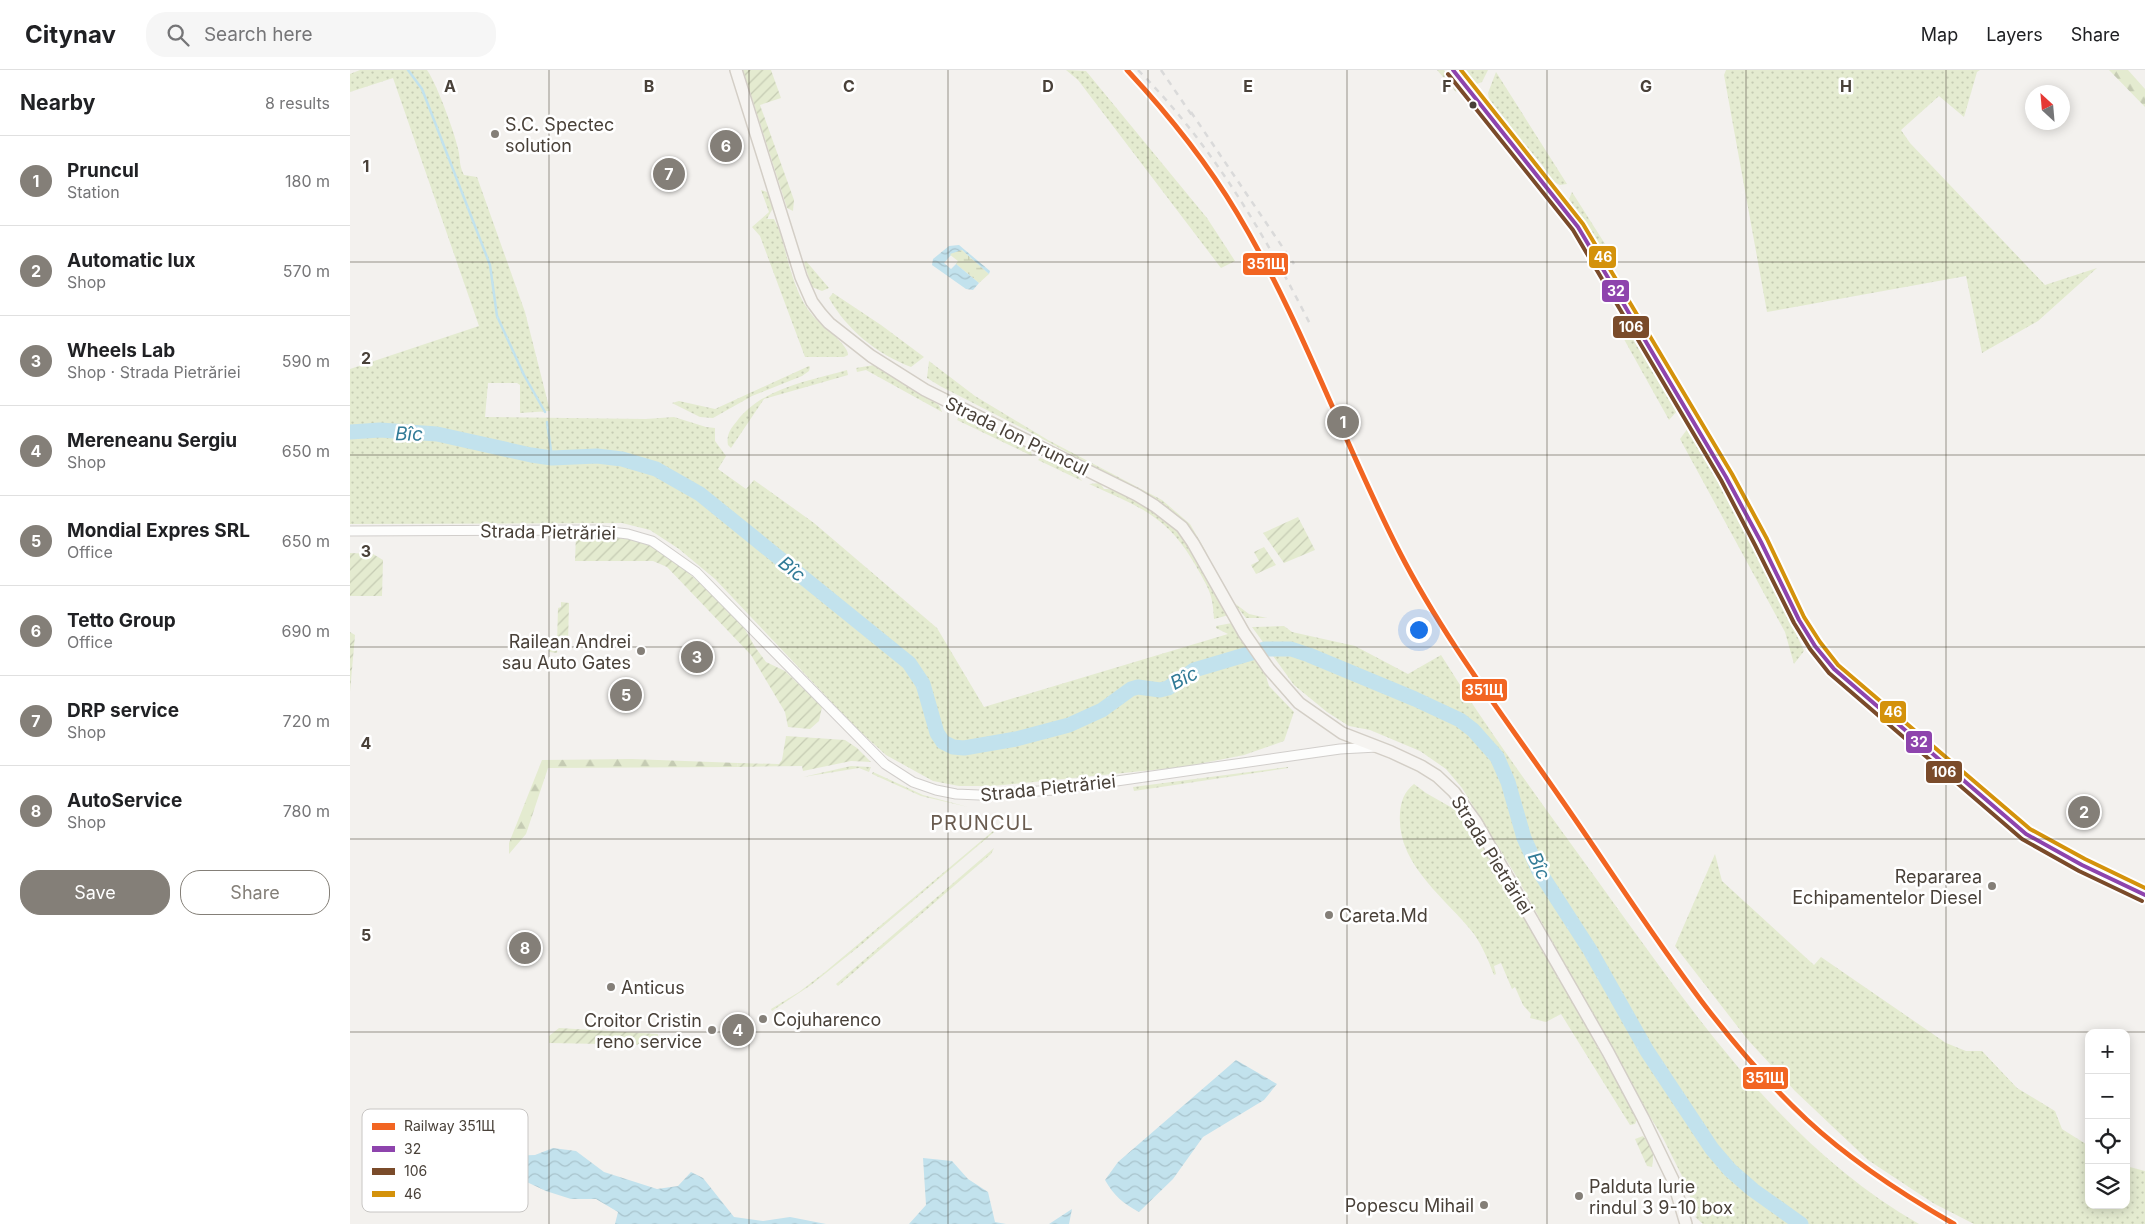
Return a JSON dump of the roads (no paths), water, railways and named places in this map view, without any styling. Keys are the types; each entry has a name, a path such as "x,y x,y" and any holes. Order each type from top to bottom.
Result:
{"street":[{"name":"Strada Ion Pruncul","path":"736,70 801,277 812,302 821,314 860,348 925,390 1137,495 1168,515 1182,527 1194,543 1244,633 1269,669 1299,703 1342,733 1377,747"},
{"path":"1454,70 1578,227 1726,477 1761,542 1799,620 1815,646 1834,669 2026,834 2082,865 2145,895"},
{"name":"Strada Pietrăriei","path":"350,531 594,530 634,535 652,541 696,572 885,764 913,782 936,790 979,796 1054,790 1340,749 1377,747 1421,766 1454,792 1476,822 1608,1052 1643,1118 1672,1180 1686,1224"},
{"name":"Strada Pietrăriei","path":"1643,1118 1659,1138 1676,1171 1693,1224"}],"water":[{"path":"959,245 990,271 989,274 962,250 950,254 944,263 951,269 956,264 979,283 973,290 966,289 932,265 933,259 949,246"},
{"path":"1236,1060 1277,1084 1264,1100 1203,1137 1173,1179 1139,1212 1115,1195 1105,1180 1118,1162"},
{"path":"553,1148 576,1151 604,1172 657,1189 678,1186 691,1172 703,1178 734,1217 763,1221 790,1217 826,1224 615,1224 618,1212 596,1199 571,1199 528,1183 528,1155 535,1155"},
{"path":"923,1158 952,1161 968,1179 988,1192 995,1222 1006,1224 909,1224 926,1205"},
{"path":"1072,1209 1069,1224 1049,1224"}],"waterway":[{"path":"408,70 422,89 490,265 497,316 524,375 545,412"},
{"path":"547,422 552,458"},
{"name":"Bîc","path":"350,432 380,430 437,434 531,455 552,458 597,456 622,459 656,469 700,494 909,663 923,684 937,733 943,742 953,747 964,748 1016,739 1069,725 1102,710 1131,689 1138,687 1160,690 1168,688 1194,670 1265,649 1291,649 1309,655 1460,720 1473,730 1497,757 1508,782 1524,838 1539,871 1590,950 1647,1051 1712,1149 1730,1170 1753,1190 1801,1224"}],"railway":[{"path":"1138,70 1189,127 1234,190 1274,256 1310,324"},
{"path":"1161,70 1193,117"},
{"path":"1191,112 1294,264"}],"rail line":[{"name":"351Щ","path":"1127,70 1172,121 1237,213 1282,296 1378,509 1435,615 1476,678 1676,966 1738,1046 1771,1084 1807,1120 1841,1149 1878,1176 1954,1224"}],"place":[{"name":"S.C. Spectec solution","path":"495,134"},
{"name":"Tetto Group","path":"726,146"},
{"name":"DRP service","path":"669,174"},
{"name":"Pruncul","path":"1343,422"},
{"name":"Railean Andrei sau Auto Gates","path":"641,651"},
{"name":"Wheels Lab","path":"697,657"},
{"name":"Mondial Expres SRL","path":"626,695"},
{"name":"Automatic lux","path":"2084,812"},
{"name":"Repararea Echipamentelor Diesel","path":"1992,886"},
{"name":"Careta.Md","path":"1329,915"},
{"name":"AutoService","path":"525,948"},
{"name":"Anticus","path":"611,987"},
{"name":"Cojuharenco","path":"763,1019"},
{"name":"Croitor Cristin reno service","path":"712,1030"},
{"name":"Mereneanu Sergiu","path":"738,1030"},
{"name":"Palduta Iurie rindul 3 9-10 box","path":"1579,1196"},
{"name":"Popescu Mihail","path":"1484,1205"}],"district":[{"name":"PRUNCUL","path":"982,823"}]}
